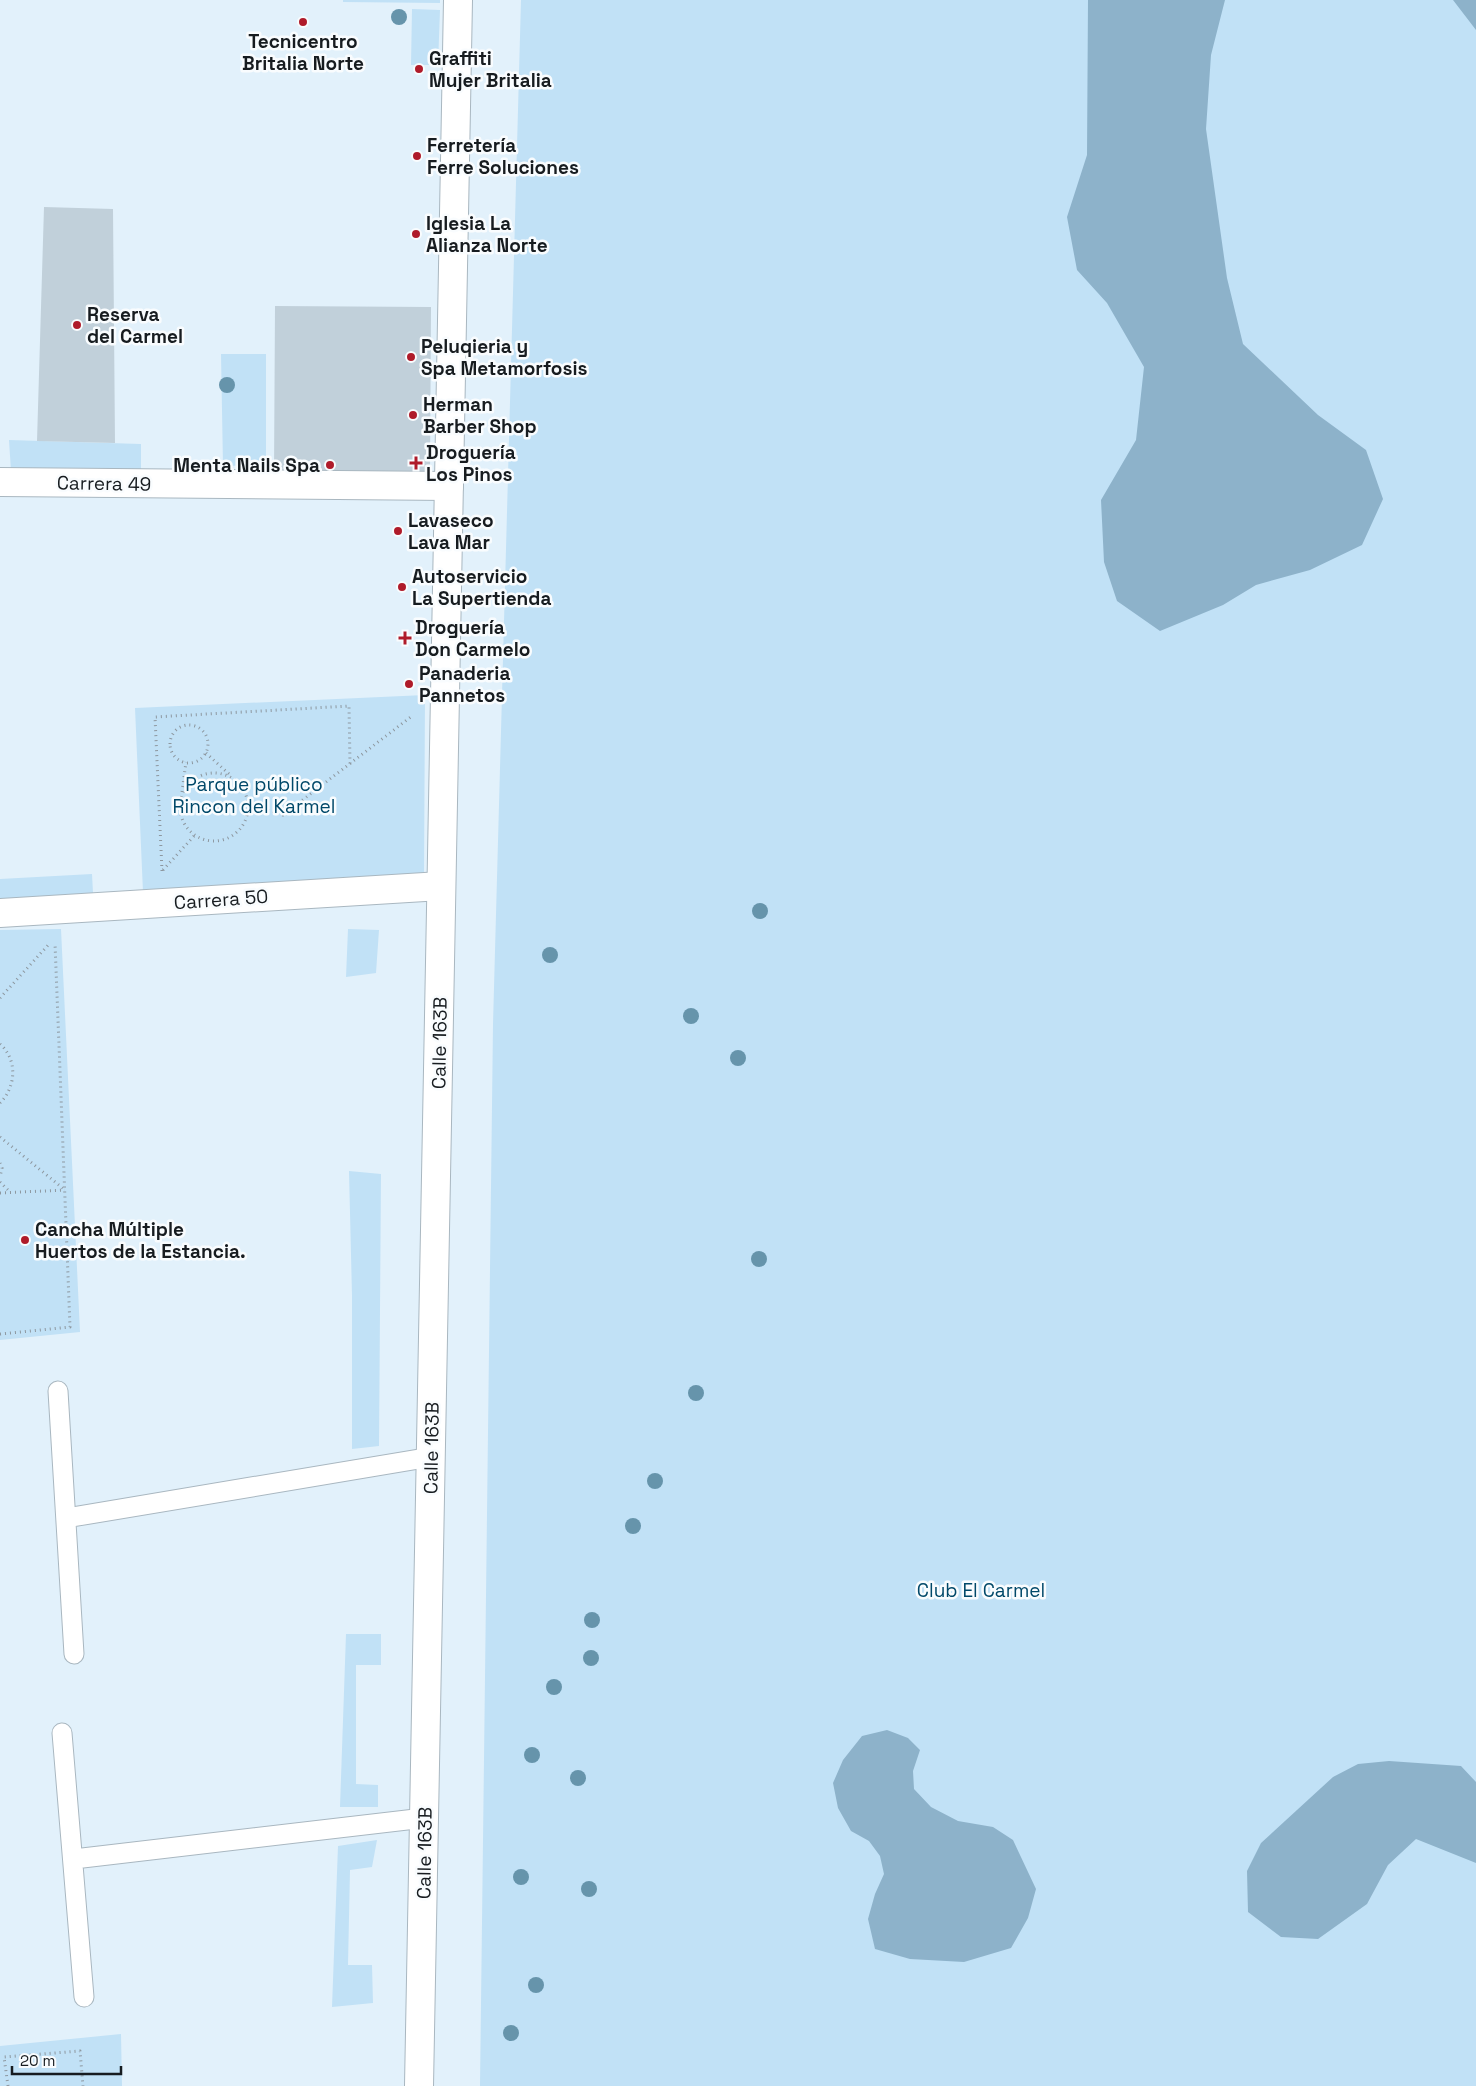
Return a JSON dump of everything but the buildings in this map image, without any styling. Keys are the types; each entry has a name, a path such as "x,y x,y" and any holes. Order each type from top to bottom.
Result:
{"street":[{"name":"Calle 163B","path":"419,2086 458,0"},
{"name":"Carrera 49","path":"0,482 449,486"},
{"name":"Carrera 50","path":"0,913 441,886"}],"lane":[{"path":"58,1392 74,1654"},
{"path":"66,1518 431,1457"},
{"path":"62,1733 84,1997"},
{"path":"74,1859 424,1818"}],"path":[{"path":"162,871 155,718 349,706 350,764"},
{"path":"249,804 283,815 417,712 417,721"},
{"path":"190,725 201,730 207,741 206,753 197,761 186,762 180,760 172,751 171,739 178,728 190,725"},
{"path":"186,762 179,805 181,816 190,831 205,840 221,840 236,833 244,825 249,804 246,793 206,753"},
{"path":"182,793 188,783 197,776 209,772 220,772 231,776"},
{"path":"0,998 55,938 70,1327 0,1334"},
{"path":"0,1044 11,1060 13,1072 11,1086 6,1097 0,1103"},
{"path":"0,1137 65,1190"},
{"path":"0,1163 2,1168 0,1177"},
{"path":"0,1182 10,1192"},
{"path":"0,1193 65,1190"},
{"path":"8,2086 2,2057 80,2051 83,2086"}],"green space":[{"path":"343,0 440,0 440,3 343,2"},
{"name":"Club El Carmel","path":"521,0 1476,0 1476,2086 480,2086 493,1024"},
{"path":"412,9 440,10 438,65 411,65"},
{"path":"221,354 266,354 266,465 223,466"},
{"path":"9,440 141,444 141,474 11,471"},
{"name":"Parque público Rincon del Karmel","path":"425,695 424,879 143,892 135,708"},
{"path":"92,874 93,893 0,899 0,879"},
{"path":"61,929 80,1332 0,1340 0,930"},
{"path":"348,929 379,930 376,973 346,977"},
{"path":"349,1171 381,1174 379,1446 352,1449 352,1296"},
{"path":"346,1634 381,1634 381,1665 356,1665 356,1784 378,1785 378,1807 340,1807"},
{"path":"377,1840 372,1867 350,1870 348,1965 372,1965 373,2003 332,2007 338,1846"},
{"path":"121,2034 122,2086 0,2086 0,2046"}],"shaded area":[{"path":"1088,0 1225,0 1211,55 1206,129 1227,278 1243,344 1318,415 1366,450 1383,499 1362,545 1310,570 1256,585 1223,605 1160,631 1117,601 1104,562 1101,500 1136,440 1144,367 1107,303 1077,270 1067,217 1087,155"},
{"path":"1453,0 1476,0 1476,30"},
{"path":"887,1730 908,1738 920,1750 913,1771 914,1789 931,1807 958,1821 993,1827 1013,1840 1036,1889 1028,1918 1011,1948 964,1962 910,1959 875,1949 868,1919 875,1894 884,1874 880,1856 869,1841 851,1831 838,1808 833,1783 843,1760 862,1736"},
{"path":"1389,1761 1461,1766 1476,1782 1476,1863 1416,1839 1388,1865 1367,1904 1318,1939 1281,1937 1248,1912 1247,1871 1261,1843 1333,1777 1358,1764"}],"place":[{"name":"Tecnicentro Britalia Norte","path":"303,22"},
{"name":"Graffiti Mujer Britalia","path":"419,69"},
{"name":"Ferretería Ferre Soluciones","path":"417,156"},
{"name":"Iglesia La Alianza Norte","path":"416,234"},
{"name":"Reserva del Carmel","path":"77,325"},
{"name":"Peluqieria y Spa Metamorfosis","path":"411,357"},
{"name":"Herman Barber Shop","path":"413,415"},
{"name":"Droguería Los Pinos","path":"416,463"},
{"name":"Menta Nails Spa","path":"330,465"},
{"name":"Lavaseco Lava Mar","path":"398,531"},
{"name":"Autoservicio La Supertienda","path":"402,587"},
{"name":"Droguería Don Carmelo","path":"405,638"},
{"name":"Panaderia Pannetos","path":"409,684"},
{"name":"Cancha Múltiple Huertos de la Estancia.","path":"25,1240"}]}
